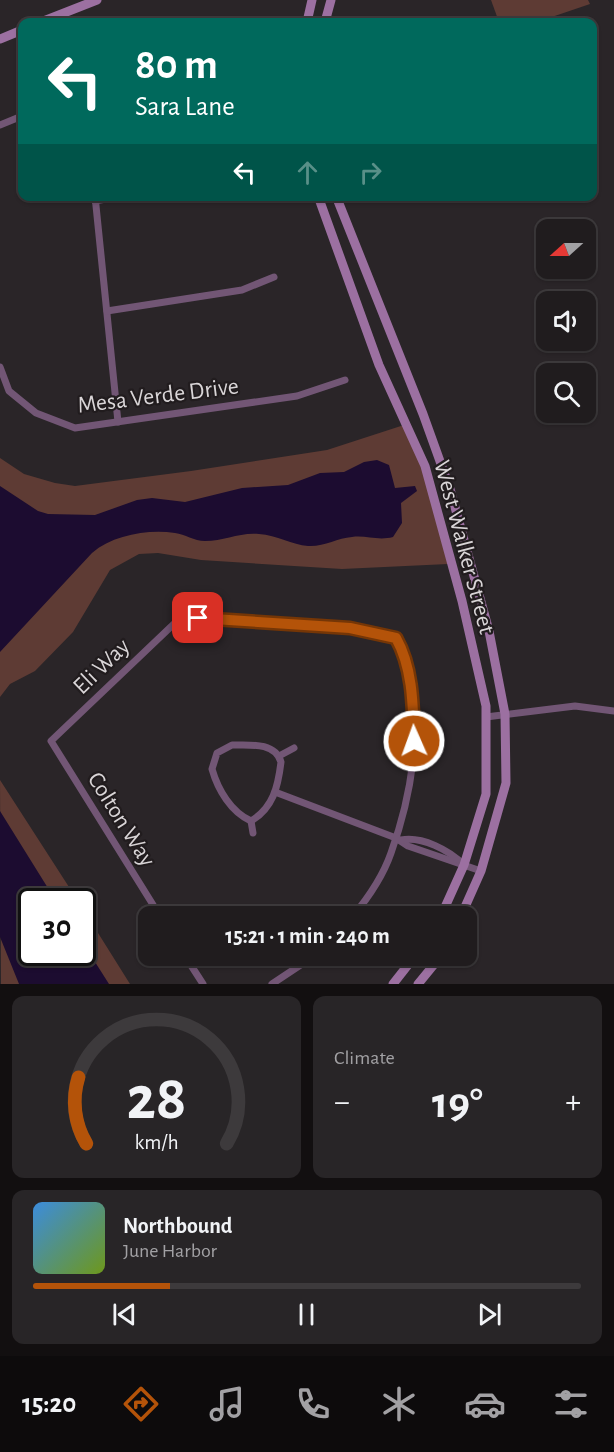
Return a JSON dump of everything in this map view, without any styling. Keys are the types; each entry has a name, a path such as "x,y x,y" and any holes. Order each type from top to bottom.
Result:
{"street":[{"path":"54,18 97,0"},
{"path":"308,18 312,0"},
{"path":"326,18 331,0"},
{"path":"0,39 18,32"},
{"path":"0,125 18,118"},
{"path":"95,201 118,422"},
{"name":"West Walker Street","path":"320,201 379,365 425,466 462,601 486,717 486,794 464,865 446,906"},
{"name":"West Walker Street","path":"338,201 447,479 489,631 506,714 506,783 481,871 465,906"},
{"path":"106,311 242,290 274,277"},
{"name":"Mesa Verde Drive","path":"0,367 9,391 36,413 75,428 297,396 345,380"},
{"name":"Eli Way","path":"51,741 178,620 198,618 350,628 396,638 403,649 412,691 414,741 406,802 398,839"},
{"path":"486,717 575,706 614,711"},
{"name":"Colton Way","path":"51,741 154,906"},
{"path":"232,745 268,748 279,756 280,769 275,792 265,810 251,821 241,816 229,803 214,777 213,761 224,748 232,745"},
{"path":"279,756 294,748"},
{"path":"275,792 398,839 408,846 481,871"},
{"path":"251,821 253,833"},
{"path":"360,906 383,871 398,839"},
{"path":"191,966 203,984"},
{"path":"272,984 299,966"},
{"path":"393,984 407,966"},
{"path":"418,984 433,966"}],"shaded area":[{"path":"491,0 588,0 590,4 549,18 498,18"},
{"path":"404,425 421,465 448,564 342,569 201,560 158,553 139,554 110,570 73,632 35,671 10,684 0,697 0,458 24,474 75,486 327,450"},
{"path":"377,460 389,465 395,488 415,486 417,491 401,503 402,523 393,537 352,537 308,546 259,534 205,541 165,532 142,533 120,538 92,553 0,652 0,486 38,511 48,514 95,515 137,500 152,498 185,502 242,488 288,485 320,473 344,472 364,462"},
{"path":"0,780 70,888 18,888 18,966 96,966 96,930 130,984 1,984"},
{"path":"0,811 48,888 18,888 18,966 96,966 96,964 109,984 19,984 0,937"}],"route":[{"path":"198,618 350,628 390,634 396,638 403,649 412,691 414,741"}]}
